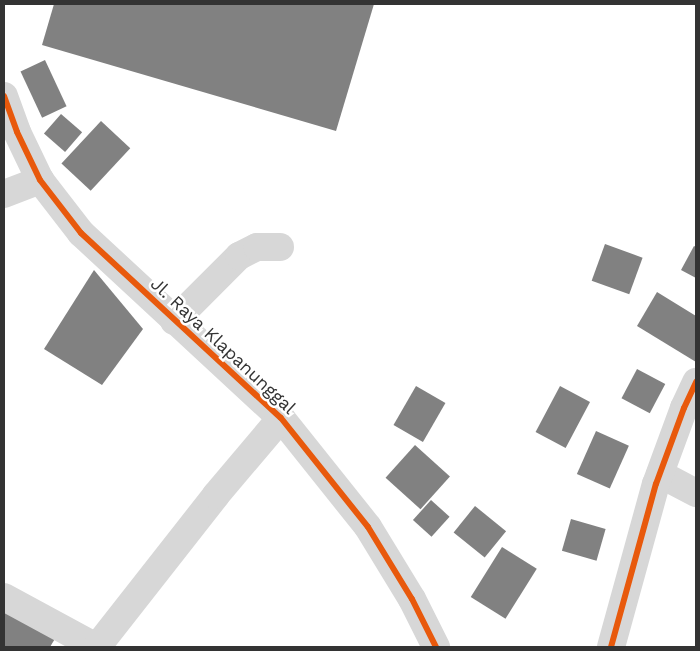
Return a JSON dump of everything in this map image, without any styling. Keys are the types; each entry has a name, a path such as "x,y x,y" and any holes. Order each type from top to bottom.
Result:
{"street":[{"name":"Jl. Raya Klapanunggal","path":"4,96 17,132 40,180 81,233 281,418 368,527 412,599 436,647"},
{"path":"4,194 40,180"},
{"path":"174,321 239,256 257,246 280,247"},
{"path":"611,647 660,474 684,408 696,382"},
{"path":"4,597 97,647 216,495 281,418"},
{"path":"660,474 696,493"}],"building":[{"path":"54,4 374,4 336,131 42,45"},
{"path":"45,60 67,106 42,118 21,71"},
{"path":"61,114 82,132 65,152 44,134"},
{"path":"101,121 130,148 91,191 61,163"},
{"path":"605,244 643,258 629,294 592,281"},
{"path":"694,246 696,247 696,278 681,270"},
{"path":"94,270 143,329 102,385 44,349"},
{"path":"657,292 696,316 696,362 637,326"},
{"path":"637,369 665,384 650,413 622,398"},
{"path":"416,386 445,403 423,442 394,425"},
{"path":"560,386 590,402 566,448 536,432"},
{"path":"596,431 629,446 610,489 577,474"},
{"path":"415,445 450,476 420,509 386,478"},
{"path":"431,500 450,517 432,537 413,520"},
{"path":"475,506 506,531 485,558 454,532"},
{"path":"571,519 606,529 597,561 562,551"},
{"path":"502,547 537,569 506,619 471,597"},
{"path":"4,606 56,637 50,647 4,647"}],"cycle path":[{"path":"4,96 17,132 40,180 81,233 281,418 368,527 412,599 436,647"},
{"path":"611,647 656,484 684,408 696,382"}]}
